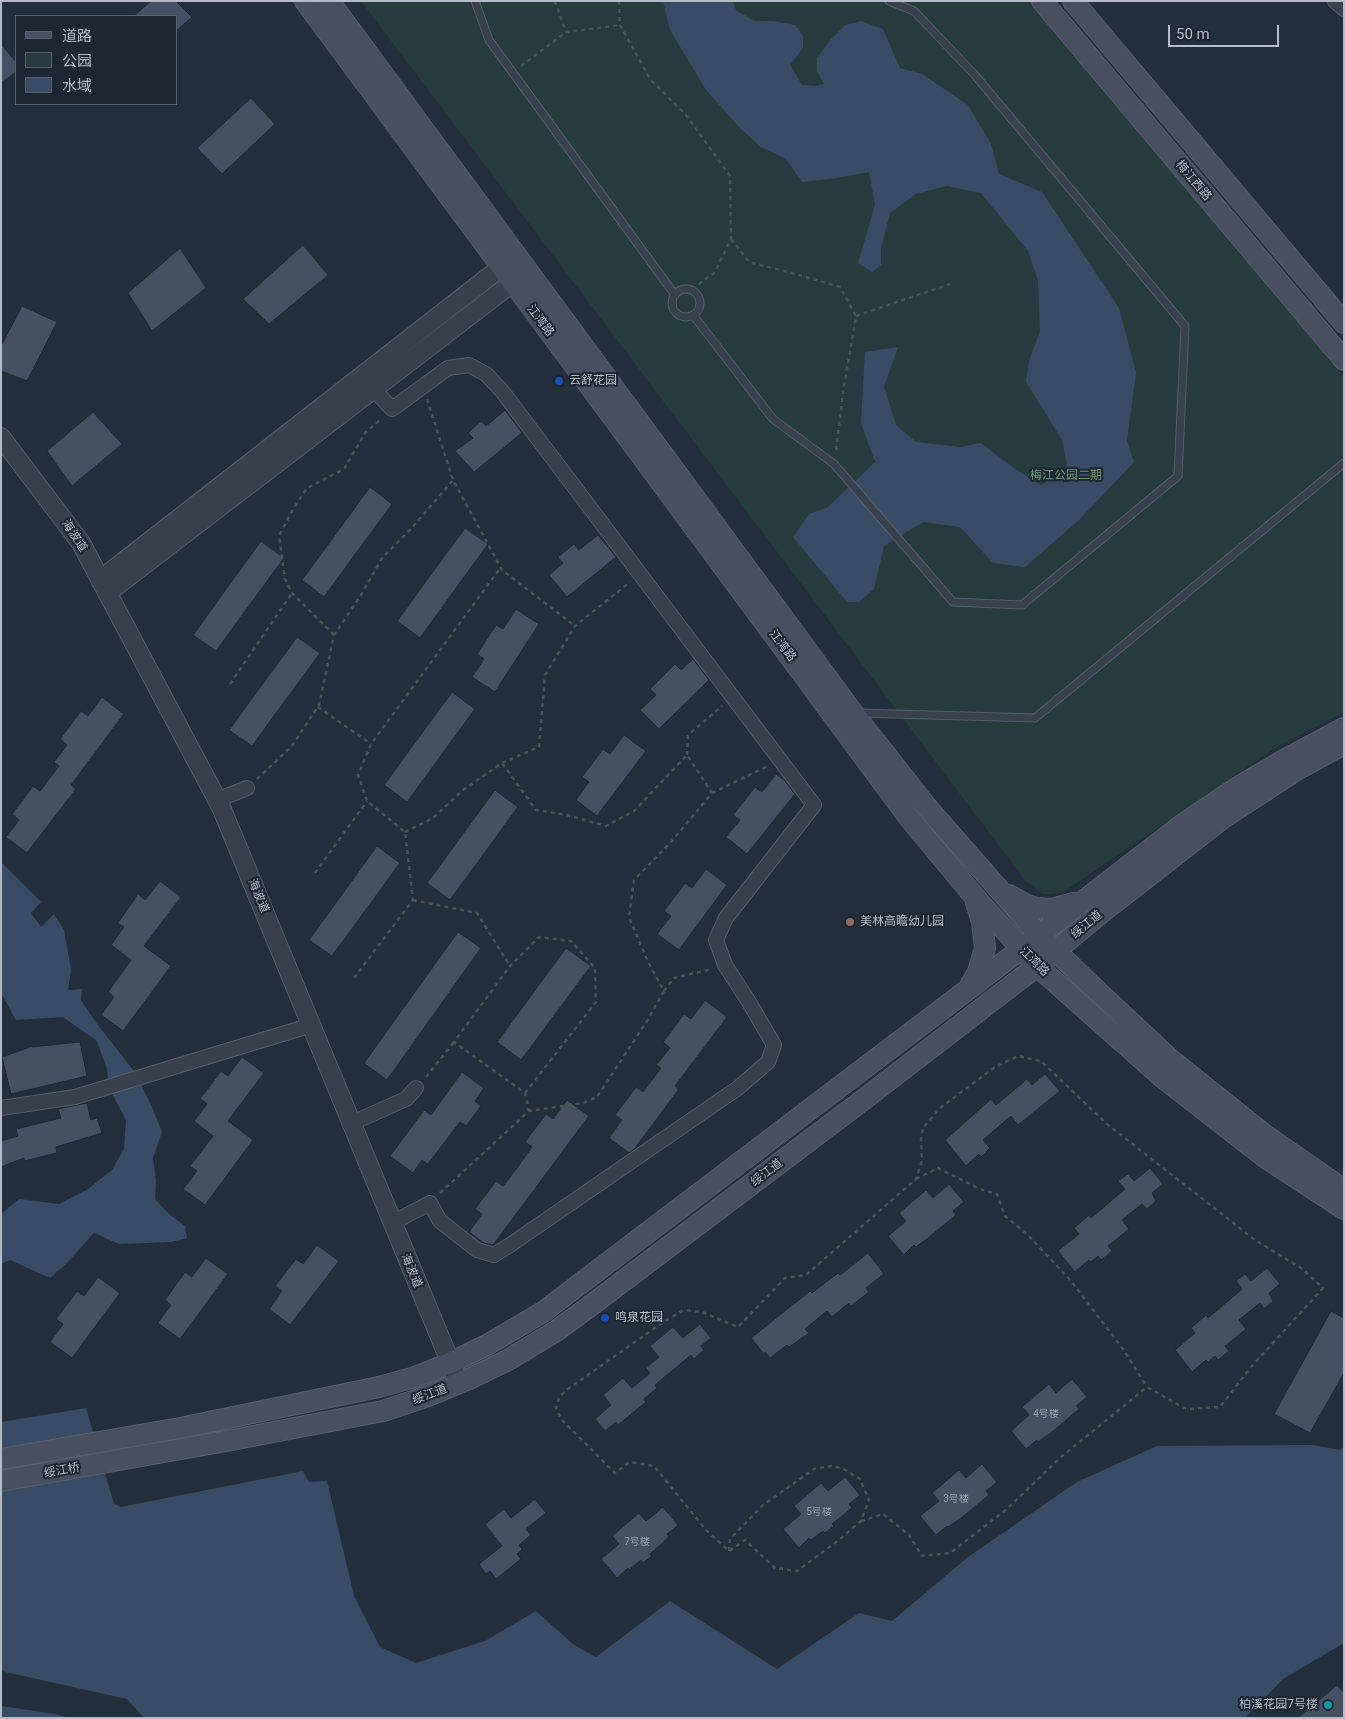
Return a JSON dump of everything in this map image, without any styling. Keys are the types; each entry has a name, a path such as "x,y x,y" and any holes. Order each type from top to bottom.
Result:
{"main road":[{"name":"江湾路","path":"305,1 514,270 852,713 926,806 992,882 1039,930 1055,950 1170,1059 1265,1135 1344,1190"},
{"name":"江湾路","path":"329,1 514,270 910,819 1015,948 1162,1077 1266,1158 1344,1210"},
{"name":"梅江西路","path":"1042,1 1344,360"},
{"name":"梅江西路","path":"1073,1 1343,321"},
{"name":"绥江道","path":"119,1438 180,1428 378,1387 415,1377 487,1345 543,1312 969,988 1015,948 1088,896 1182,824 1238,787 1344,728"},
{"name":"绥江道","path":"123,1460 383,1411 459,1384 508,1360 556,1331 589,1307 1037,966 1222,818 1298,769 1344,744"},
{"path":"992,882 1009,895 1036,908 1051,909 1067,906 1088,896"},
{"path":"985,1006 997,988 1015,948 1005,909 992,882"},
{"path":"974,896 1008,919 1039,930 1077,923 1102,913"},
{"path":"969,988 978,972 985,948 982,922 974,896"},
{"name":"绥江桥","path":"1,1459 119,1438"},
{"name":"绥江桥","path":"1,1481 123,1460"}],"street":[{"path":"1335,1 1344,9"},
{"path":"103,586 361,376 514,270"},
{"path":"103,586 374,389 514,270"},
{"path":"1327,340 1343,321"},
{"path":"361,376 392,410 448,368 469,365 486,374 502,391 814,805 726,918 716,940 724,966 749,1002 774,1045 768,1062 738,1088 510,1245 494,1254 477,1250 440,1221 430,1203 392,1223"},
{"name":"海波道","path":"1,437 81,543 217,800 312,1025 459,1384"},
{"path":"217,800 247,788"},
{"path":"1,1108 75,1097 312,1025"},
{"path":"352,1123 406,1099 416,1088"}],"lane":[{"path":"475,1 489,40 675,295"},
{"path":"693,315 773,419 834,464 952,602 1022,605 1178,476 1185,326 974,74 914,11 889,1"},
{"path":"682,290 691,290 695,292 700,300 699,308 693,315 684,316 676,312 672,304 675,295 682,290"},
{"path":"852,713 1035,718 1344,462"}],"path":[{"path":"555,1 566,32"},
{"path":"619,1 620,25 650,78 686,114 730,176 731,240 715,272 691,290"},
{"path":"513,73 566,32 620,25"},
{"path":"731,240 749,262 840,287 856,316 843,393 834,464"},
{"path":"856,316 950,284"},
{"path":"426,396 453,480 502,570 575,626"},
{"path":"334,635 292,593 285,579 279,536 307,488 344,469 365,433 392,410"},
{"path":"247,788 291,747 318,707 334,635 361,595 382,558 410,530 453,480"},
{"path":"354,978 413,900 405,832 367,801 358,775 371,744 501,567"},
{"path":"405,832 433,818 463,790 502,763 539,746 544,675 575,626 637,577"},
{"path":"230,684 292,593"},
{"path":"712,793 688,755 688,735 732,696"},
{"path":"318,707 371,744"},
{"path":"502,763 536,810 567,815 606,826 634,811 688,755"},
{"path":"664,991 648,962 629,917 634,880 671,842 712,793 780,760"},
{"path":"315,872 367,801"},
{"path":"413,900 476,913 510,966"},
{"path":"426,1077 510,966 539,937 571,941 595,968 596,1002 525,1093"},
{"path":"430,1203 529,1111 583,1103 597,1097 674,978 724,966"},
{"path":"454,1042 525,1093 529,1111"},
{"path":"730,1551 706,1530 654,1466 630,1462 615,1473 561,1419 556,1408 559,1398 565,1391 662,1323 684,1310 702,1312 738,1327 785,1278 806,1275 916,1178 938,1168 980,1189 997,1194 1005,1216 1027,1234 1071,1281 1123,1349 1147,1387 1186,1409 1220,1407 1251,1367 1323,1288 1302,1268 1254,1240 1107,1124 1041,1061 1018,1056 995,1066 940,1108 924,1128 921,1140 922,1161 916,1178"},
{"path":"861,1520 884,1514 908,1535 922,1556 950,1552 1007,1509 1061,1457 1147,1387"},
{"path":"831,1466 842,1468 860,1479 869,1500 861,1520 797,1572 775,1568 745,1540 730,1551 730,1539 763,1505 814,1469 831,1466"}],"green space":[{"name":"梅江公园二期","path":"361,1 1032,1 1344,377 1344,712 1275,748 1065,891 1042,894 1025,880"}],"water":[{"path":"663,1 733,1 736,10 754,21 773,21 795,25 803,36 803,48 790,65 802,85 816,86 824,84 817,71 817,58 832,38 846,25 861,21 883,29 900,68 922,74 968,105 991,144 999,174 1042,192 1119,308 1136,372 1127,441 1134,462 1079,520 1025,567 993,563 960,527 923,522 884,546 874,589 859,602 847,602 793,537 809,514 828,507 875,462 861,423 865,352 898,347 884,387 896,425 916,442 960,447 981,443 1018,471 1041,485 1068,470 1062,440 1026,382 1029,361 1040,331 1038,280 1028,251 981,193 947,186 916,194 890,213 881,249 881,265 872,272 858,263 875,205 869,172 802,182 786,159 761,147 739,127 706,90 670,30"},
{"path":"1,862 41,902 31,913 41,927 54,914 64,930 71,970 68,990 82,989 81,1000 97,1024 134,1071 152,1107 162,1132 153,1158 156,1181 155,1199 169,1214 185,1226 187,1238 171,1242 119,1244 94,1233 66,1264 50,1278 10,1260 1,1264 1,1214 19,1199 59,1204 88,1189 112,1170 124,1149 126,1120 109,1088 107,1069 97,1041 63,1017 16,1020 1,993"},
{"path":"86,1408 114,1504 121,1507 303,1471 309,1482 327,1481 354,1596 380,1647 416,1663 485,1641 536,1611 574,1645 596,1657 670,1601 777,1669 859,1613 892,1621 968,1557 1077,1482 1157,1446 1313,1445 1340,1450 1344,1447 1344,1643 1283,1679 1245,1718 144,1718 127,1699 1,1671 1,1422"},
{"path":"1,1706 55,1714 69,1718 1,1718"}],"building":[{"path":"151,1 176,1 192,17 178,29 178,15 135,15"},
{"path":"1,44 15,61 15,73 1,83"},
{"path":"251,98 275,124 222,174 197,148"},
{"path":"303,245 328,275 269,324 243,299"},
{"path":"180,248 206,288 152,331 128,293"},
{"path":"22,306 57,322 27,381 1,371 1,346"},
{"path":"505,410 522,433 474,472 455,451 473,438 468,433 481,421 486,426"},
{"path":"93,412 122,444 72,486 47,451"},
{"path":"370,487 392,504 324,597 302,580"},
{"path":"465,528 488,544 420,638 397,621"},
{"path":"598,535 616,557 567,597 549,575 563,563 558,557 574,544 579,550"},
{"path":"261,541 284,558 216,651 193,635"},
{"path":"516,609 539,624 495,692 472,677 484,659 477,654 496,625 503,629"},
{"path":"297,637 320,653 252,746 229,730"},
{"path":"693,659 709,680 659,729 640,710 656,695 650,689 675,664 681,670"},
{"path":"452,692 475,709 407,802 384,785"},
{"path":"102,697 124,714 71,785 76,789 27,853 6,837 19,820 12,814 33,786 40,791 59,766 54,762 67,745 60,739 81,711 88,716"},
{"path":"624,735 646,751 597,816 576,800 589,782 582,777 603,749 610,754"},
{"path":"776,774 785,781 795,794 747,854 726,837 740,820 733,815 755,787 762,792"},
{"path":"495,790 518,807 450,900 427,883"},
{"path":"377,846 400,863 332,956 309,940"},
{"path":"706,869 727,885 679,950 657,934 671,916 664,911 685,883 692,888"},
{"path":"160,881 181,897 144,946 171,966 123,1031 101,1015 114,997 108,992 131,960 111,945 124,927 118,923 138,894 145,900"},
{"path":"458,932 481,948 387,1080 364,1063"},
{"path":"566,948 591,966 521,1060 497,1042"},
{"path":"705,1000 727,1017 675,1086 679,1089 635,1148 629,1153 609,1138 622,1120 615,1115 636,1087 643,1092 661,1068 656,1065 670,1048 663,1042 684,1014 691,1019"},
{"path":"80,1042 87,1076 11,1094 2,1057 30,1047"},
{"path":"242,1057 264,1073 228,1121 253,1140 205,1205 183,1189 197,1171 190,1166 213,1136 194,1121 207,1104 200,1099 221,1071 228,1076"},
{"path":"462,1072 484,1088 475,1101 481,1106 466,1126 460,1122 428,1164 422,1160 413,1173 390,1156 424,1110 431,1115"},
{"path":"1045,1074 1060,1091 1018,1125 1011,1116 983,1140 990,1148 981,1157 979,1154 966,1166 945,1140 991,1099 996,1105 1027,1079 1032,1085"},
{"path":"567,1100 589,1116 493,1245 484,1243 469,1232 482,1214 475,1209 496,1181 503,1186 514,1172 532,1147 525,1142 546,1114 553,1119"},
{"path":"87,1103 91,1120 97,1118 102,1133 56,1147 57,1153 24,1161 24,1158 1,1167 1,1141 18,1136 16,1129 61,1118 58,1109"},
{"path":"1150,1168 1163,1184 1152,1193 1156,1201 1147,1209 1142,1204 1122,1220 1129,1229 1108,1246 1112,1251 1101,1260 1098,1256 1091,1262 1089,1260 1075,1272 1058,1251 1079,1234 1074,1228 1089,1215 1091,1218 1125,1189 1118,1181 1128,1174 1134,1181"},
{"path":"949,1184 964,1202 953,1211 956,1215 916,1247 914,1245 904,1255 888,1236 906,1221 899,1213 926,1190 933,1198"},
{"path":"317,1245 339,1261 290,1325 269,1309 282,1291 275,1286 296,1259 303,1264"},
{"path":"868,1253 884,1274 866,1288 869,1292 851,1306 849,1303 832,1317 827,1311 805,1329 809,1333 789,1347 787,1345 770,1358 765,1352 764,1354 751,1338 810,1291 812,1293 838,1273 840,1275"},
{"path":"206,1258 228,1274 180,1339 158,1323 171,1305 165,1300 185,1272 192,1277"},
{"path":"1267,1268 1280,1284 1269,1293 1273,1301 1264,1309 1260,1303 1239,1320 1246,1329 1225,1346 1229,1351 1218,1360 1215,1356 1208,1362 1206,1360 1192,1372 1175,1350 1195,1333 1191,1328 1206,1315 1208,1318 1242,1289 1236,1281 1245,1274 1251,1281"},
{"path":"98,1277 120,1293 72,1358 50,1342 63,1324 56,1319 77,1291 84,1296"},
{"path":"1331,1311 1344,1318 1344,1373 1310,1433 1274,1414"},
{"path":"700,1324 711,1338 701,1346 704,1350 694,1359 691,1355 655,1385 657,1388 644,1399 646,1402 618,1425 616,1422 605,1431 595,1419 611,1405 603,1395 623,1378 632,1388 650,1373 646,1368 659,1357 650,1346 673,1327 683,1338"},
{"path":"1072,1379 1087,1397 1076,1406 1079,1409 1051,1433 1038,1442 1037,1440 1026,1449 1011,1431 1029,1415 1022,1407 1049,1384 1056,1393"},
{"path":"982,1464 997,1482 986,1491 989,1495 936,1535 920,1516 939,1501 932,1493 959,1470 966,1478"},
{"path":"845,1477 860,1495 849,1504 852,1508 832,1524 834,1526 825,1533 823,1531 811,1540 809,1538 799,1548 783,1529 801,1514 794,1506 821,1483 828,1491"},
{"path":"535,1499 546,1513 526,1529 531,1535 519,1545 522,1549 517,1554 521,1559 496,1579 490,1571 486,1574 479,1564 502,1546 485,1524 504,1509 511,1518"},
{"path":"663,1507 678,1525 667,1534 669,1537 650,1554 652,1556 643,1563 641,1560 629,1570 628,1568 617,1578 601,1559 619,1544 612,1536 639,1513 646,1521"},
{"name":"柏溪花园7号楼","path":"1337,1685 1344,1693 1344,1718 1298,1718"}],"place":[{"name":"云舒花园","path":"559,381"},
{"name":"美林高瞻幼儿园","path":"850,922"},
{"name":"鸣泉花园","path":"605,1318"},
{"name":"柏溪花园7号楼","path":"1328,1705"}]}
